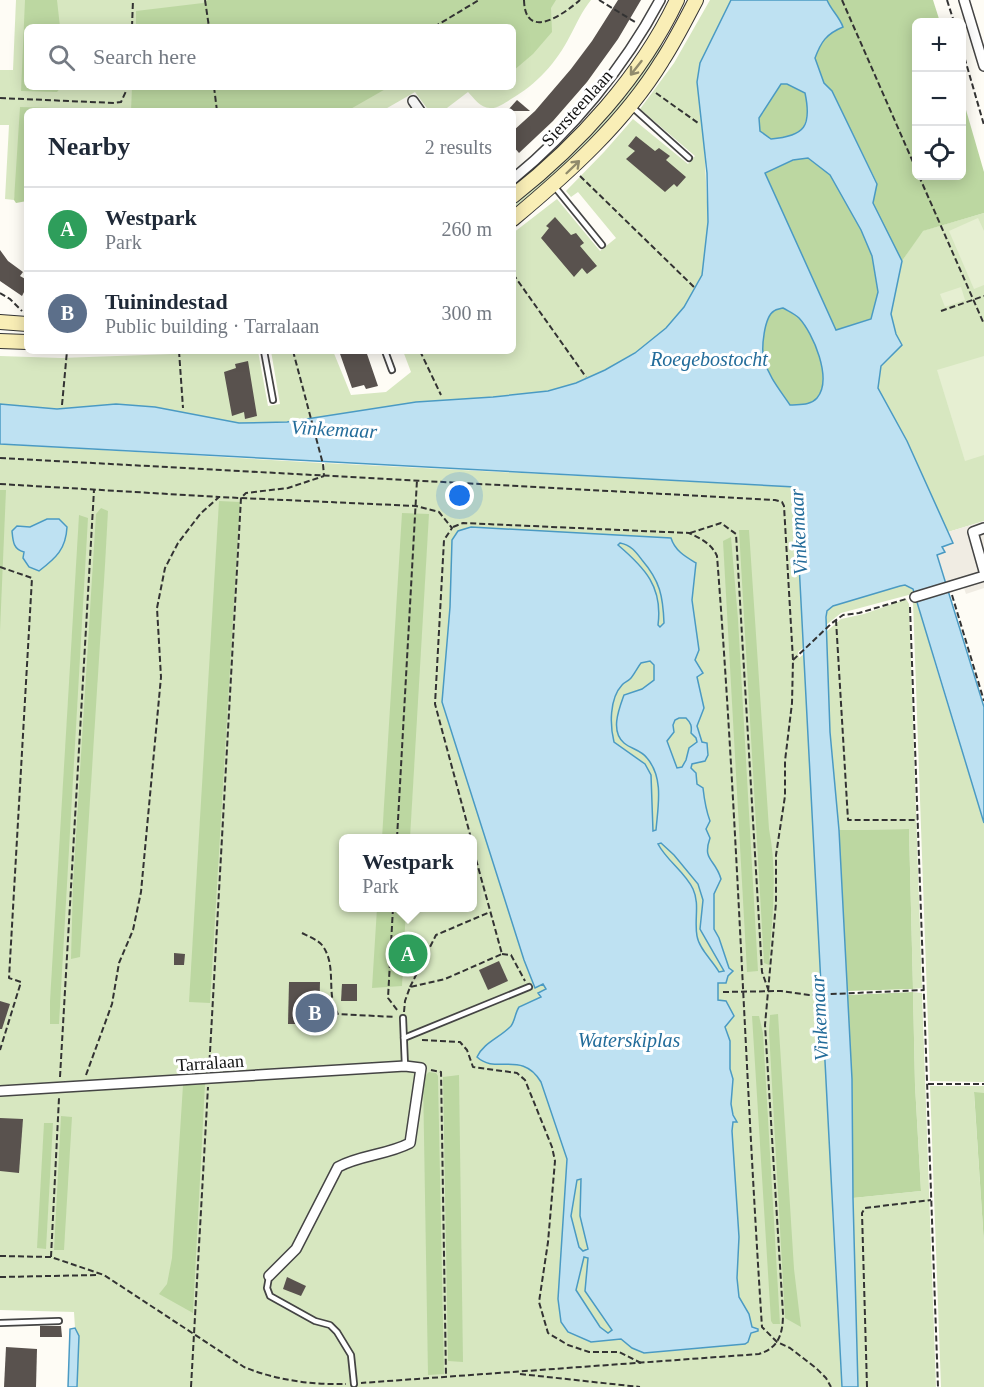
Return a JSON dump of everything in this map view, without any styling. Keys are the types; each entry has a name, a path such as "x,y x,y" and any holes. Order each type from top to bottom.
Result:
{"main road":[{"name":"Siersteenlaan","path":"516,193 564,152 606,107 659,35 677,0"},
{"name":"Siersteenlaan","path":"516,217 592,149 630,105 662,63 696,0"},
{"path":"0,322 24,324"},
{"path":"0,341 24,342"}],"street":[{"name":"Siersteenlaan","path":"516,177 575,121 646,28 660,0"},
{"path":"964,0 984,66"},
{"path":"646,28 673,43"},
{"path":"412,101 418,108"},
{"path":"984,528 973,532 984,571"},
{"path":"915,597 984,576"},
{"name":"Tarralaan","path":"0,1091 208,1080 405,1066 421,1068"},
{"path":"269,1276 296,1249 338,1167 347,1162 398,1149 410,1143 421,1068"}],"lane":[{"name":"Siersteenlaan","path":"630,105 689,158"},
{"path":"554,185 602,245"},
{"path":"265,354 273,400"},
{"path":"386,354 392,369"},
{"path":"404,1038 529,987"},
{"path":"403,1018 405,1066"},
{"path":"269,1276 267,1288 270,1296 315,1322 330,1325 338,1332 351,1354 354,1384"},
{"path":"0,1323 59,1321"}],"path":[{"path":"132,24 133,0"},
{"path":"205,0 209,24"},
{"path":"439,24 479,0"},
{"path":"524,0 528,17 544,22 553,20 568,11 580,0"},
{"path":"599,0 646,28"},
{"path":"842,0 912,160"},
{"path":"947,0 953,18"},
{"path":"966,63 984,125"},
{"path":"650,88 698,123"},
{"path":"0,98 114,103 121,102 127,90"},
{"path":"214,90 217,108"},
{"path":"577,173 694,287"},
{"path":"921,180 984,324"},
{"path":"516,278 586,377"},
{"path":"0,293 22,311"},
{"path":"941,311 984,296"},
{"path":"62,405 67,354"},
{"path":"179,354 183,408"},
{"path":"294,354 323,464 324,476"},
{"path":"421,354 441,395"},
{"path":"0,458 782,502 793,660 792,703 785,761 785,796 776,855 776,903 765,1025 783,1314 782,1335 766,1352 759,1354 514,1373 540,1378 640,1387"},
{"path":"191,1387 241,498 246,493 288,488 324,476"},
{"path":"397,834 417,480"},
{"path":"0,484 416,506 440,512 452,528"},
{"path":"51,1257 94,490"},
{"path":"87,1073 112,1004 119,963 133,930 141,892 161,677 157,608 165,568 178,543 201,513 219,497"},
{"path":"470,834 435,704 444,540 452,528 463,523 689,533 722,523 735,534 762,972 769,991"},
{"path":"689,533 705,540 714,548 717,556 733,777 742,992 762,1327 777,1342 790,1348 816,1368 831,1387"},
{"path":"0,567 32,578 9,978 21,982 0,1050"},
{"path":"949,588 984,701"},
{"path":"793,660 843,615 859,613 910,598 938,1387"},
{"path":"836,620 848,820 918,820"},
{"path":"477,864 502,954"},
{"path":"393,912 388,998 403,1018"},
{"path":"403,1018 405,1000 410,987 436,935 490,912"},
{"path":"302,933 321,944 327,954 331,966 333,1007 338,1014 403,1018"},
{"path":"410,987 445,979 502,954 511,955 529,987"},
{"path":"723,992 769,991 814,994 924,990"},
{"path":"404,1038 460,1042 467,1050 473,1067 517,1073 525,1080 552,1147 555,1161 548,1242 538,1302 548,1333 568,1346 589,1352 619,1352 643,1364"},
{"path":"421,1068 441,1072 446,1376"},
{"path":"928,1084 984,1084"},
{"path":"867,1387 862,1214 866,1208 931,1200"},
{"path":"0,1256 51,1257 104,1275 194,1335"},
{"path":"0,1277 104,1275"}],"green space":[{"path":"16,0 591,0 565,46 545,72 529,87 495,108 483,106 468,92 447,108 427,108 415,92 387,108 24,108 24,132 14,200 5,199 9,125 0,125 0,70 13,70"},
{"path":"25,0 57,0 60,24 24,24 24,90 59,90 57,92 21,91"},
{"path":"208,0 556,0 551,8 552,32 533,54 516,68 516,24 136,24 136,11 203,3"},
{"path":"710,0 731,0 700,63 708,222 702,275 684,307 666,328 635,353 605,370 576,383 548,391 416,402 287,422 239,423 155,407 116,404 57,409 0,404 0,356 61,358 259,354 268,406 280,404 272,354 334,354 351,395 386,392 411,372 404,354 516,354 516,231 557,199 600,251 616,238 578,192 571,197 566,191 633,119 688,164 695,156 640,109 674,63"},
{"path":"827,0 933,0 939,18 912,18 912,180 966,180 966,110 984,172 984,213 923,231 902,261 873,203 877,183 832,91 824,83 815,58 825,39 843,27"},
{"path":"655,45 661,45 663,49 615,117 516,211 516,198"},
{"path":"781,84 787,84 805,93 806,121 798,132 771,139 760,131 759,118"},
{"path":"132,90 384,90 352,108 131,108"},
{"path":"20,107 52,108 24,108 24,202 16,203 14,200"},
{"path":"808,158 830,175 861,230 872,256 878,292 871,319 836,330 765,173 794,160"},
{"path":"984,213 984,521 948,532 907,441 878,388 881,366 902,345 896,334 891,314 902,261 922,231"},
{"path":"978,218 984,231 984,285 974,289 949,231"},
{"path":"961,287 965,300 945,307 940,294"},
{"path":"783,308 797,317 804,325 819,356 823,380 821,390 817,398 808,404 790,405 772,378 764,360 763,341 768,320 775,310"},
{"path":"984,356 984,455 965,461 937,370"},
{"path":"0,444 322,463 324,467 325,463 795,487 804,647 798,652 799,658 804,654 822,993 818,993 818,996 823,996 842,1387 77,1387 79,1336 75,1328 74,1312 0,1310"},
{"path":"0,490 6,490 0,631"},
{"path":"219,501 240,502 210,1003 189,1002"},
{"path":"101,508 108,511 80,957 71,959 73,884 96,514"},
{"path":"402,513 429,514 410,834 382,834"},
{"path":"79,515 88,518 59,1024 50,1024 50,1001"},
{"path":"739,530 749,530 772,846 774,897 769,965 764,963"},
{"path":"731,537 738,619 758,971 747,972 723,541"},
{"path":"900,586 908,586 916,593 841,613 826,625 827,612 833,606"},
{"path":"917,598 984,823 984,1082 930,1081 913,602 913,599"},
{"path":"906,599 909,604 922,988 913,989 909,829 839,830 830,732 826,632 841,619 864,614"},
{"path":"909,829 913,989 847,991 839,830"},
{"path":"377,912 406,912 402,986 372,988"},
{"path":"913,992 922,993 936,1387 858,1387 853,1198 921,1191"},
{"path":"913,992 921,1191 853,1198 852,1079 847,995"},
{"path":"778,1014 794,1269 801,1327 785,1318 769,1031 770,1015"},
{"path":"752,1016 759,1016 763,1033 780,1324 773,1324 771,1321"},
{"path":"429,1072 436,1073 438,1076 444,1374 428,1375 423,1078"},
{"path":"459,1075 463,1362 448,1361 443,1077"},
{"path":"205,1084 193,1313 159,1294 167,1284 172,1258 183,1085"},
{"path":"930,1086 984,1086 984,1093 974,1093 984,1244 984,1387 941,1387"},
{"path":"974,1092 984,1093 984,1244"},
{"path":"61,1116 72,1117 64,1250 54,1250"},
{"path":"44,1123 53,1123 46,1249 37,1248"}],"shaded area":[{"path":"984,521 984,588 966,594 963,585 948,589 937,554 945,552 942,547 953,543 948,532"}],"water":[{"path":"731,0 827,0 843,27 825,39 815,58 824,83 832,91 877,184 873,203 902,261 891,314 896,334 902,345 881,366 878,388 907,441 953,543 942,547 945,552 937,555 984,707 984,823 913,589 905,585 900,586 833,606 827,611 830,732 839,830 852,1079 858,1387 842,1387 795,487 0,444 0,404 57,409 116,404 155,407 239,423 287,422 416,402 548,391 576,383 605,370 635,353 666,328 684,307 702,275 708,222 707,173 697,82 700,63","holes":["781,84 787,84 805,93 806,121 799,132 783,138 771,139 760,131 759,118","808,158 830,175 861,230 872,256 878,292 871,319 836,330 765,173 793,160","783,308 796,315 815,345 823,380 821,390 814,401 790,405 766,366 763,341 768,320 777,309"]},
{"path":"47,519 59,519 67,527 66,535 59,552 39,571 29,567 23,558 24,552 14,544 12,531 17,526 30,527"},
{"name":"Waterskiplas","path":"471,527 671,538 678,550 696,563 692,600 699,650 695,660 703,673 697,677 704,708 697,726 702,742 707,743 708,755 705,761 692,764 691,768 696,773 697,784 703,788 710,821 706,829 710,838 708,856 721,879 714,894 714,929 729,968 733,971 726,983 718,983 718,1000 726,1001 734,1016 725,1027 730,1041 730,1069 733,1079 731,1104 737,1122 733,1122 732,1131 739,1237 737,1278 739,1297 749,1314 752,1327 758,1329 751,1333 745,1344 644,1353 632,1348 621,1339 591,1342 568,1332 561,1322 558,1299 567,1159 541,1082 534,1072 517,1065 484,1062 477,1057 483,1048 511,1026 519,1007 541,997 538,993 546,989 543,984 535,988 524,960 442,702 450,607 452,540 458,531","holes":["624,544 633,549 657,582 664,613 664,623 660,627 658,625 658,600 650,579 618,545","650,661 654,665 654,680 642,689 624,695 618,713 617,726 617,732 624,743 645,755 656,774 659,802 656,830 653,831 651,775 645,764 614,742 613,705 618,691 641,663","686,718 697,742 689,748 682,767 677,768 667,741 674,732 675,720","661,843 674,855 698,884 703,900 700,929 724,971 719,972 698,941 696,900 693,889 658,844","581,1179 580,1216 588,1249 583,1251 579,1247 571,1216 577,1180","584,1257 588,1258 585,1291 612,1330 608,1333 600,1327 576,1290"]},
{"path":"75,1328 79,1336 77,1387 68,1387 70,1329"}],"building":[{"path":"618,0 641,0 618,39 587,82 553,121 519,153 516,150 516,128 535,111 592,41"},
{"path":"517,100 530,111 516,111 516,108 510,108"},
{"path":"636,136 655,151 659,148 670,156 666,160 686,177 677,187 674,184 665,192 626,159 635,151 628,146"},
{"path":"555,217 571,235 576,233 584,243 580,246 597,266 587,274 582,268 574,277 541,238 549,228 546,226"},
{"path":"0,250 8,261 23,272 20,276 24,278 22,296 0,281"},
{"path":"340,354 367,354 378,386 366,389 364,385 352,388"},
{"path":"248,361 257,416 245,419 244,412 232,416 224,372 236,368 235,364"},
{"path":"174,953 185,954 184,965 174,965"},
{"path":"499,961 508,981 488,990 479,970"},
{"path":"289,982 320,982 319,1024 288,1024"},
{"path":"342,984 357,984 357,1001 341,1001"},
{"path":"0,1001 10,1004 2,1029 0,1029"},
{"path":"0,1118 23,1119 19,1173 0,1171"},
{"path":"287,1277 306,1286 301,1296 283,1289"},
{"path":"40,1326 61,1326 62,1337 40,1337"},
{"path":"6,1347 37,1349 36,1387 4,1387"}],"place":[{"name":"Westpark","path":"408,954"},
{"name":"Tuinindestad","path":"315,1013"}],"water label":[{"name":"Roegebostocht","path":"709,359"},
{"name":"Vinkemaar","path":"334,429"},
{"name":"Vinkemaar","path":"798,532"},
{"name":"Vinkemaar","path":"819,1018"}]}
